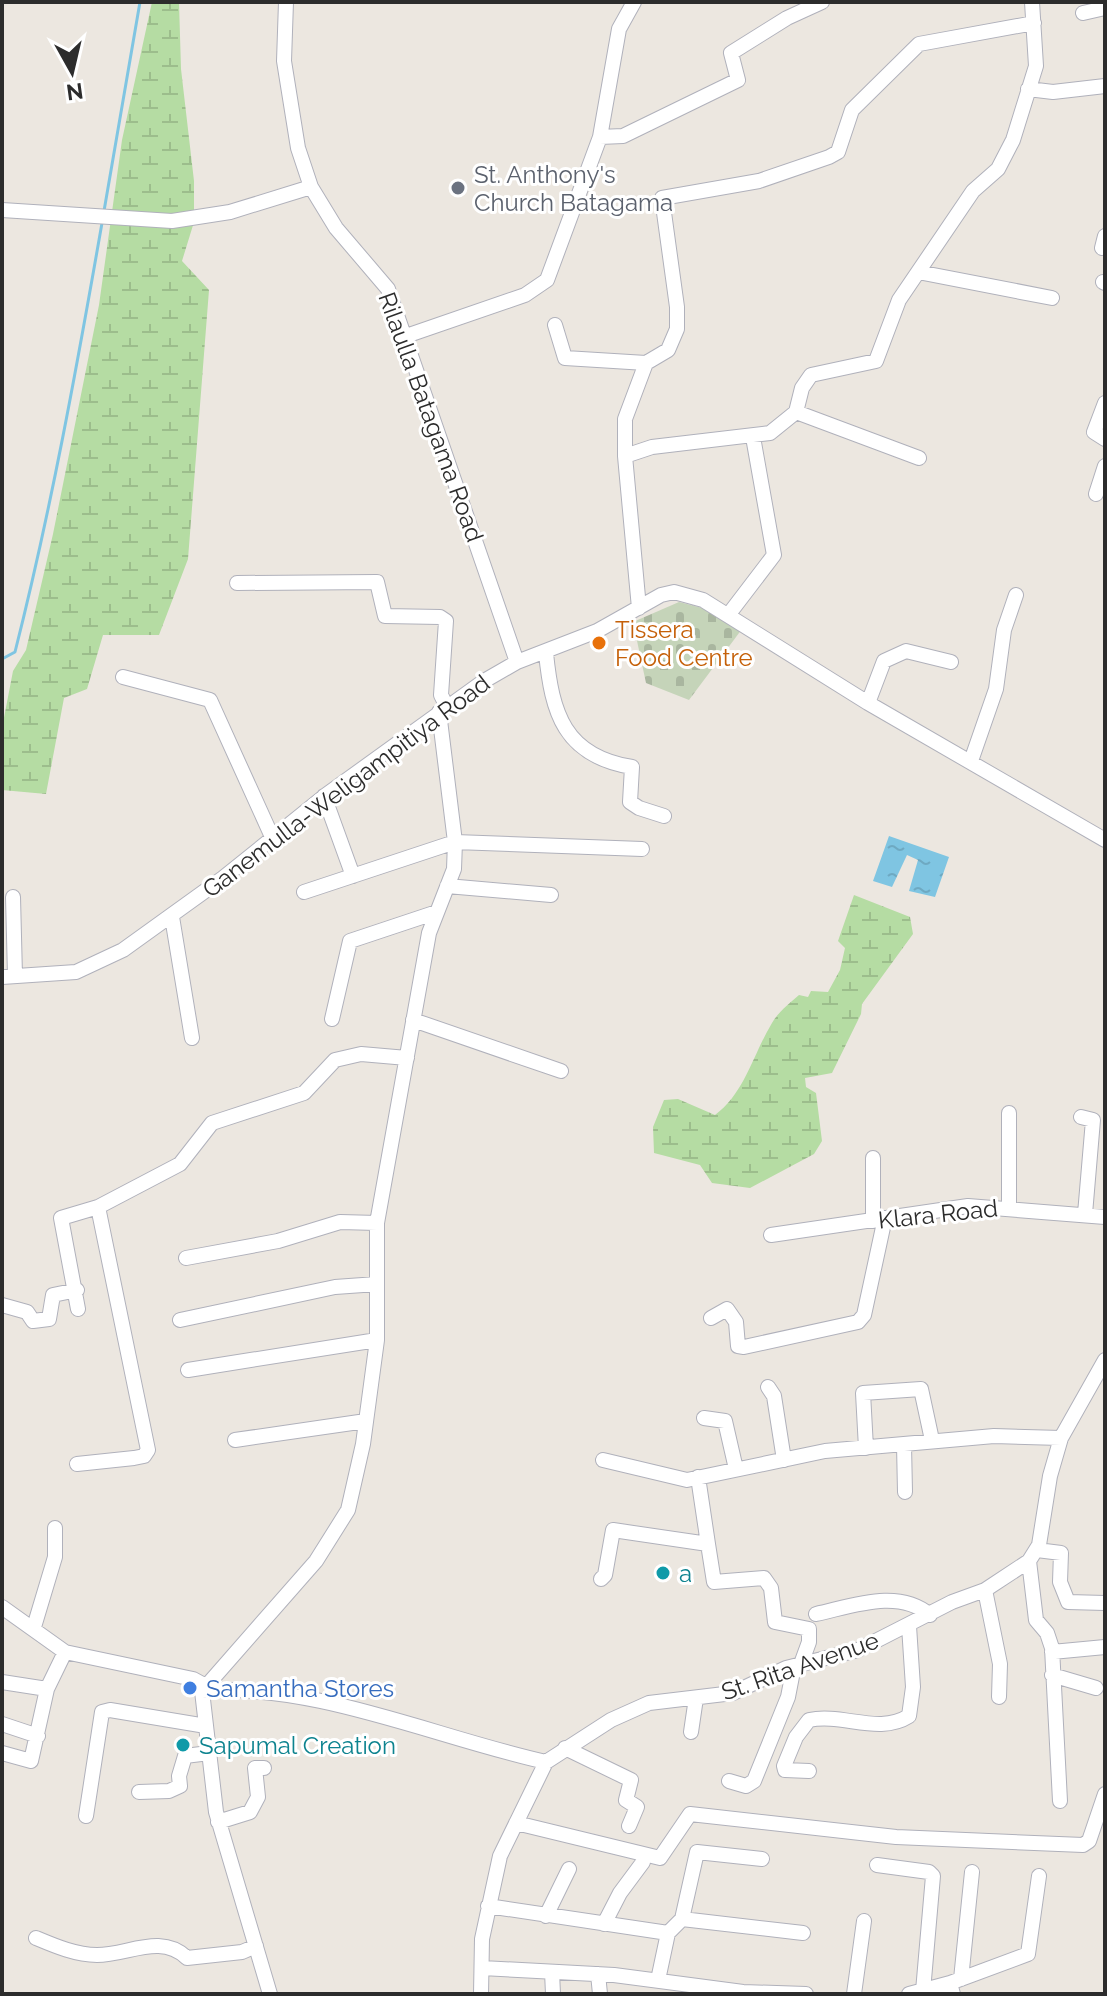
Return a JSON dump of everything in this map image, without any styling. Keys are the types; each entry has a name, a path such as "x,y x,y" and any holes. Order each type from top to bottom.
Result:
{"street":[{"name":"Rilaulla Batagama Road","path":"286,2 284,61 298,148 311,187 336,228 388,289 517,662"},
{"path":"403,337 525,295 547,280 600,137 619,29 634,2"},
{"path":"600,137 623,136 738,80 731,53 787,18 822,2"},
{"path":"625,456 652,447 770,433 796,412 802,388 811,375 876,361 899,300 973,191 998,169 1013,140 1036,66 1032,2"},
{"path":"1083,13 1105,8"},
{"path":"555,325 565,358 646,363 668,350 677,329 677,307 662,198 759,181 829,157 838,152 852,110 919,44 1034,23"},
{"path":"1028,89 1053,92 1105,86"},
{"path":"2,210 172,221 230,212 311,187"},
{"path":"918,272 1052,298"},
{"path":"639,608 625,456 625,419 646,363"},
{"path":"1105,403 1094,432 1105,439"},
{"path":"796,412 919,458"},
{"path":"729,614 774,555 753,437"},
{"path":"1096,494 1105,466"},
{"path":"237,583 377,582 385,616 440,617 446,621 441,695 455,842 454,869 429,933 377,1223 377,1340 366,1421 348,1510 316,1561 203,1688 218,1822 270,1994"},
{"name":"Ganemulla-Weligampitiya Road","path":"9,976 91,968 172,917 324,796 443,710 517,662 546,653 661,595 674,592 703,600 729,614 868,703 1105,840"},
{"path":"971,761 996,689 1004,630 1016,595"},
{"path":"868,703 884,661 906,651 951,662"},
{"path":"546,653 550,696 564,725 581,748 614,764 632,767 630,802 664,816"},
{"path":"123,677 210,700 273,839"},
{"path":"324,796 353,876"},
{"path":"304,892 455,842 642,849"},
{"path":"447,886 551,895"},
{"path":"9,976 13,897"},
{"path":"332,1019 350,941 437,912"},
{"path":"172,917 192,1038"},
{"path":"413,1020 561,1071"},
{"path":"78,1309 77,1290 61,1218 98,1207 180,1164 212,1123 304,1093 335,1060 361,1054 407,1058"},
{"path":"1009,1113 1009,1207"},
{"path":"1081,1117 1093,1120 1085,1214"},
{"path":"711,1318 727,1309 736,1322 738,1346 744,1347 858,1322 864,1315 879,1219 873,1158"},
{"name":"Klara Road","path":"771,1235 968,1206 1105,1217"},
{"path":"77,1464 144,1456 148,1450 98,1207"},
{"path":"186,1258 278,1241 340,1222 377,1223"},
{"path":"180,1320 335,1287 377,1284"},
{"path":"2,1305 27,1312 33,1321 49,1319 51,1297 77,1290"},
{"path":"188,1370 377,1340"},
{"path":"1060,1801 1052,1652 1047,1633 1036,1620 1033,1556 1061,1438 1104,1363"},
{"path":"768,1387 774,1396 784,1460"},
{"path":"866,1448 863,1393 885,1389 921,1389 932,1440"},
{"path":"704,1418 725,1421 736,1469"},
{"path":"235,1440 366,1421"},
{"path":"603,1460 687,1480 784,1460 932,1440 994,1436 1061,1438"},
{"path":"904,1445 905,1492"},
{"path":"698,1477 714,1582 764,1578 771,1588 775,1622 809,1629 809,1642 797,1665 788,1697 754,1781 746,1786 729,1781"},
{"path":"34,1627 55,1557 55,1528"},
{"path":"601,1579 605,1575 613,1530 708,1544"},
{"path":"1033,1556 1061,1553 1060,1582 1068,1602 1105,1603"},
{"name":"St. Rita Avenue","path":"481,1994 482,1939 500,1856 546,1762 611,1720 649,1703 733,1693 797,1665 858,1650 952,1602 985,1590 1033,1556"},
{"path":"985,1590 1000,1664 999,1697"},
{"path":"816,1614 886,1600 904,1600 930,1615"},
{"path":"2,1607 65,1652 193,1679 203,1688 324,1701 477,1747 546,1762"},
{"path":"809,1771 785,1770 784,1766 796,1737 809,1720 837,1718 886,1725 909,1716 913,1697 909,1626"},
{"path":"1052,1652 1105,1647"},
{"path":"2,1753 31,1761 47,1689 65,1652"},
{"path":"1052,1675 1096,1688"},
{"path":"2,1682 47,1689"},
{"path":"691,1732 696,1698"},
{"path":"86,1816 102,1712 110,1710 206,1726"},
{"path":"2,1724 38,1736"},
{"path":"565,1748 631,1780 626,1800 637,1807 629,1826"},
{"path":"139,1792 169,1791 180,1786 179,1776 185,1756 209,1753"},
{"path":"218,1822 250,1812 258,1797 255,1768 264,1768"},
{"path":"516,1823 660,1858 690,1814 896,1837 1083,1845 1089,1841 1105,1794"},
{"path":"658,1980 668,1933 682,1919 697,1852 762,1859"},
{"path":"604,1924 620,1893 643,1862"},
{"path":"877,1865 929,1872 933,1876 916,1992 954,1985 1028,1954 1039,1876"},
{"path":"546,1916 569,1869"},
{"path":"954,1985 972,1872"},
{"path":"488,1906 668,1933"},
{"path":"682,1919 803,1933"},
{"path":"854,1994 864,1921"},
{"path":"36,1938 65,1950 98,1955 131,1947 161,1946 177,1948 187,1958 242,1952 256,1946"},
{"path":"482,1968 598,1974 742,1993 806,1994"},
{"path":"552,1972 553,1994"},
{"path":"598,1974 600,1994"}],"green space":[{"path":"152,2 179,2 181,69 194,181 194,222 182,261 209,290 188,559 159,635 103,635 87,689 64,698 46,794 2,790 2,728 13,671 26,650 53,534 99,305 122,140"},
{"path":"679,602 706,609 742,629 689,700 646,683 633,622"},
{"path":"854,895 910,917 913,934 862,1004 861,1014 832,1073 805,1078 806,1087 816,1093 822,1141 814,1154 750,1188 712,1183 700,1165 654,1153 653,1127 664,1100 678,1099 715,1115 734,1096 781,1011 799,995 808,997 811,991 828,992 840,970 845,948 838,941"}],"water":[{"path":"889,836 949,857 935,897 909,891 918,860 907,855 892,887 873,881"}],"waterway":[{"path":"104,211 140,2"},
{"path":"2,659 15,652 28,599 63,438 102,223"}],"place":[{"name":"St. Anthony's Church Batagama","path":"458,188"},
{"name":"Tissera Food Centre","path":"599,643"},
{"name":"a","path":"663,1573"},
{"name":"Samantha Stores","path":"190,1688"},
{"name":"Sapumal Creation","path":"183,1745"}]}
